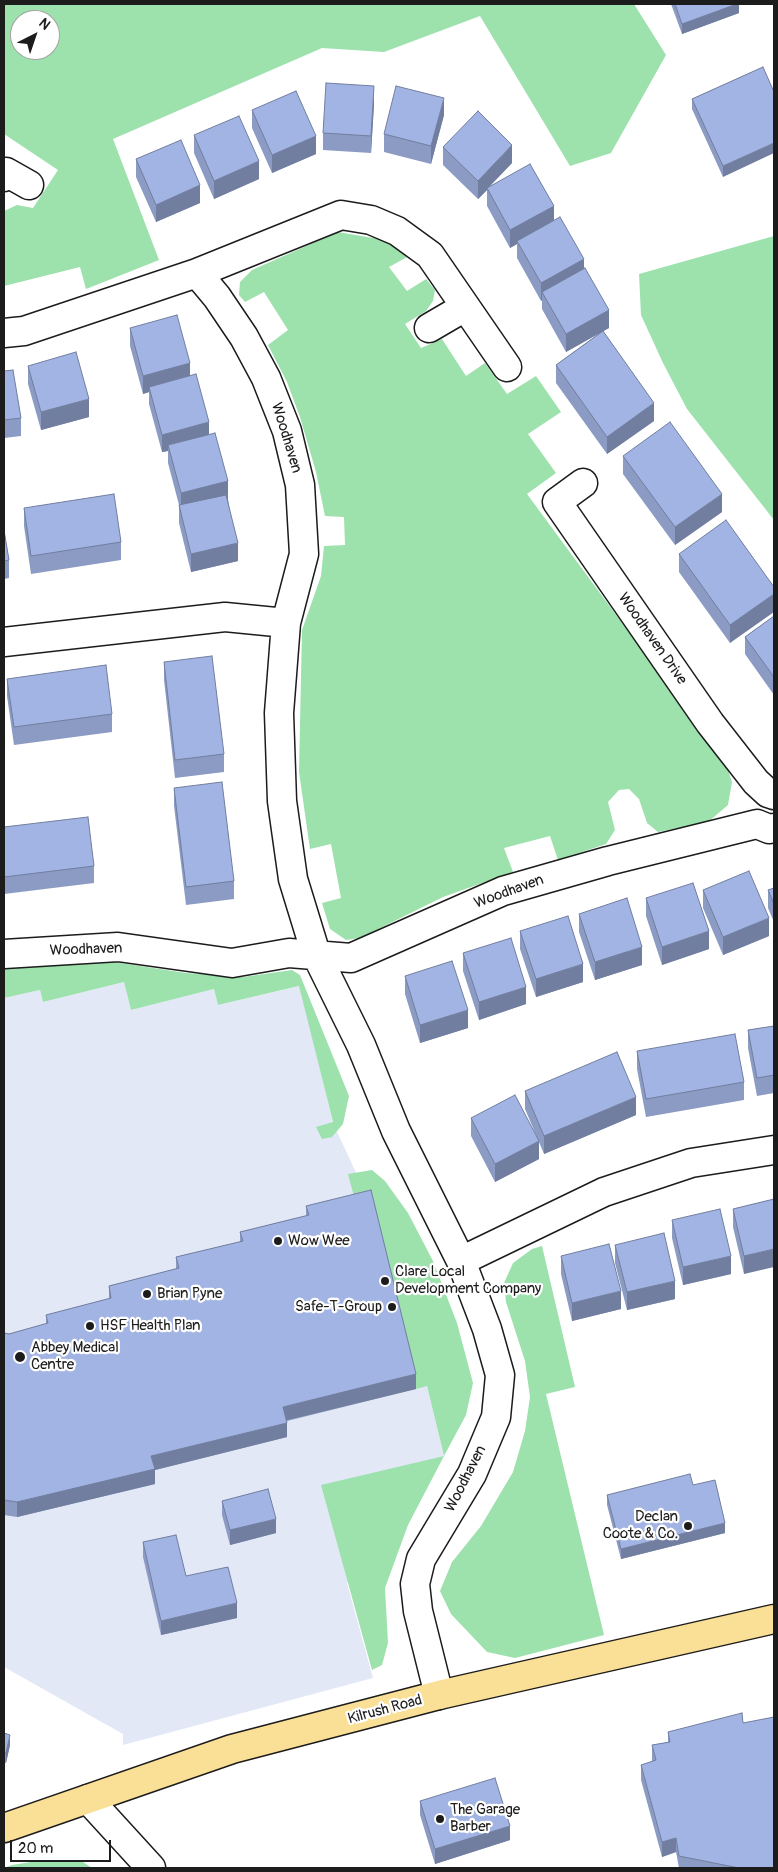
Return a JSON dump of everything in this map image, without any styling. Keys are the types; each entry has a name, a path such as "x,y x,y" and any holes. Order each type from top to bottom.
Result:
{"main road":[{"name":"Kilrush Road","path":"4,1828 232,1750 439,1696 774,1619"}],"street":[{"path":"4,333 24,331 197,273 341,215 371,220 397,231 430,255 507,367"},
{"name":"Woodhaven","path":"197,273 244,336 266,378 287,431 300,485 304,554 286,623 279,713 282,801 293,879 316,954 361,1045 396,1131 461,1260 487,1329 500,1375 496,1417 472,1474 421,1559 415,1584 418,1611 439,1696"},
{"path":"429,328 465,307"},
{"name":"Woodhaven Drive","path":"583,484 557,502 710,723 756,782 768,793 774,795"},
{"path":"4,642 225,617 286,623"},
{"name":"Woodhaven","path":"4,954 118,947 232,963 290,953 351,958 503,891 608,860 758,824 769,829 774,828"},
{"path":"461,1260 604,1192 691,1163 774,1150"},
{"path":"88,1799 151,1868"}],"shaded area":[{"path":"124,982 131,1010 214,989 218,1005 300,986 333,1123 371,1205 416,1388 427,1386 444,1456 347,1583 373,1678 123,1745 123,1734 4,1667 4,998 40,990 43,1002"}],"green space":[{"path":"4,4 634,4 666,55 611,153 570,166 480,16 384,52 322,48 113,139 159,260 86,289 80,267 4,286 4,211 17,205 33,208 58,170 4,134"},
{"path":"338,232 385,240 409,256 389,267 407,291 426,279 435,290 433,301 426,311 405,324 421,348 442,339 466,376 485,363 507,394 536,376 561,412 528,434 556,473 527,494 726,764 732,782 728,805 708,822 658,832 647,823 639,799 629,789 619,790 608,802 615,830 606,844 558,860 550,836 504,848 513,872 443,897 360,938 346,940 330,929 322,903 341,898 331,844 310,849 299,772 302,630 321,576 324,546 345,545 344,517 325,516 316,472 300,417 287,382 268,345 288,330 264,292 245,302 239,295 240,282 252,270"},
{"path":"774,236 774,520 687,409 641,315 639,274"},
{"path":"114,962 186,973 243,977 292,970 300,975 349,1096 343,1124 332,1137 322,1139 316,1127 333,1122 299,986 218,1005 214,989 131,1010 124,982 43,1002 40,990 4,998 4,965"},
{"path":"372,1170 385,1181 408,1213 433,1261 457,1323 473,1383 466,1415 444,1456 427,1386 416,1389 357,1208 348,1174"},
{"path":"542,1246 575,1387 546,1394 604,1635 515,1658 487,1652 451,1614 440,1591 452,1562 481,1526 513,1472 525,1431 530,1397 525,1361 506,1302 504,1283 513,1263 532,1249"},
{"path":"444,1456 408,1525 385,1588 388,1643 382,1665 372,1670 321,1485"},
{"path":"43,1860 83,1862 92,1868 4,1868"}],"building":[{"path":"675,4 737,4 682,24"},
{"path":"763,67 774,92 774,143 723,166 692,99"},
{"path":"326,83 374,86 371,136 323,133"},
{"path":"396,86 444,98 431,146 384,134"},
{"path":"296,91 316,136 272,155 252,110"},
{"path":"478,111 512,145 478,181 443,147"},
{"path":"239,116 259,161 214,181 194,135"},
{"path":"181,140 200,185 156,205 136,159"},
{"path":"530,164 554,206 510,230 487,188"},
{"path":"560,217 584,259 541,283 517,241"},
{"path":"585,268 609,310 566,334 542,292"},
{"path":"177,315 190,363 143,376 130,328"},
{"path":"603,331 654,403 607,437 556,365"},
{"path":"76,352 89,399 41,412 28,366"},
{"path":"13,370 21,418 4,420 4,371"},
{"path":"196,374 209,422 162,435 149,387"},
{"path":"670,422 722,494 675,527 623,456"},
{"path":"215,433 228,481 181,493 168,445"},
{"path":"114,494 121,542 31,556 24,508"},
{"path":"226,495 238,543 191,554 179,505"},
{"path":"726,520 774,587 774,594 730,625 679,554"},
{"path":"4,530 9,560 4,561"},
{"path":"774,616 774,677 745,637"},
{"path":"212,656 224,754 175,760 164,662"},
{"path":"106,665 112,714 14,727 7,679"},
{"path":"222,782 234,881 186,887 174,788"},
{"path":"88,817 94,866 4,877 4,827"},
{"path":"749,871 769,918 723,937 703,890"},
{"path":"693,883 709,931 662,947 646,898"},
{"path":"774,888 774,904 768,890"},
{"path":"627,898 642,947 595,962 579,914"},
{"path":"568,916 583,964 536,979 520,931"},
{"path":"511,938 526,987 479,1002 463,953"},
{"path":"452,961 468,1010 420,1025 405,976"},
{"path":"774,1026 774,1075 757,1078 748,1030"},
{"path":"735,1034 744,1082 646,1099 637,1051"},
{"path":"617,1052 636,1097 544,1136 525,1091"},
{"path":"515,1095 539,1141 495,1164 471,1118"},
{"path":"371,1190 416,1374 283,1407 287,1423 151,1456 155,1469 17,1502 4,1500 4,1333 9,1334 48,1323 46,1315 111,1298 109,1286 179,1268 176,1257 243,1241 240,1232 309,1215 306,1206"},
{"path":"774,1199 774,1249 744,1256 733,1209"},
{"path":"720,1209 731,1256 683,1267 672,1220"},
{"path":"664,1233 675,1281 627,1292 615,1245"},
{"path":"609,1244 621,1291 572,1303 561,1256"},
{"path":"690,1474 693,1485 715,1480 725,1523 621,1549 607,1495"},
{"path":"268,1489 276,1519 230,1530 222,1501"},
{"path":"176,1535 186,1576 228,1567 237,1603 161,1621 143,1542"},
{"path":"742,1713 743,1723 774,1717 774,1868 739,1868 679,1856 676,1838 662,1842 641,1765 656,1760 652,1745 670,1742 668,1732"},
{"path":"4,1733 10,1735 6,1753 4,1753"},
{"path":"495,1778 510,1826 435,1849 420,1801"}],"place":[{"name":"Wow Wee","path":"278,1241"},
{"name":"Clare Local Development Company","path":"385,1281"},
{"name":"Brian Pyne","path":"147,1294"},
{"name":"Safe-T-Group","path":"392,1307"},
{"name":"HSF Health Plan","path":"90,1326"},
{"name":"Abbey Medical Centre","path":"20,1357"},
{"name":"Declan Coote & Co.","path":"688,1526"},
{"name":"The Garage Barber","path":"440,1819"}]}
